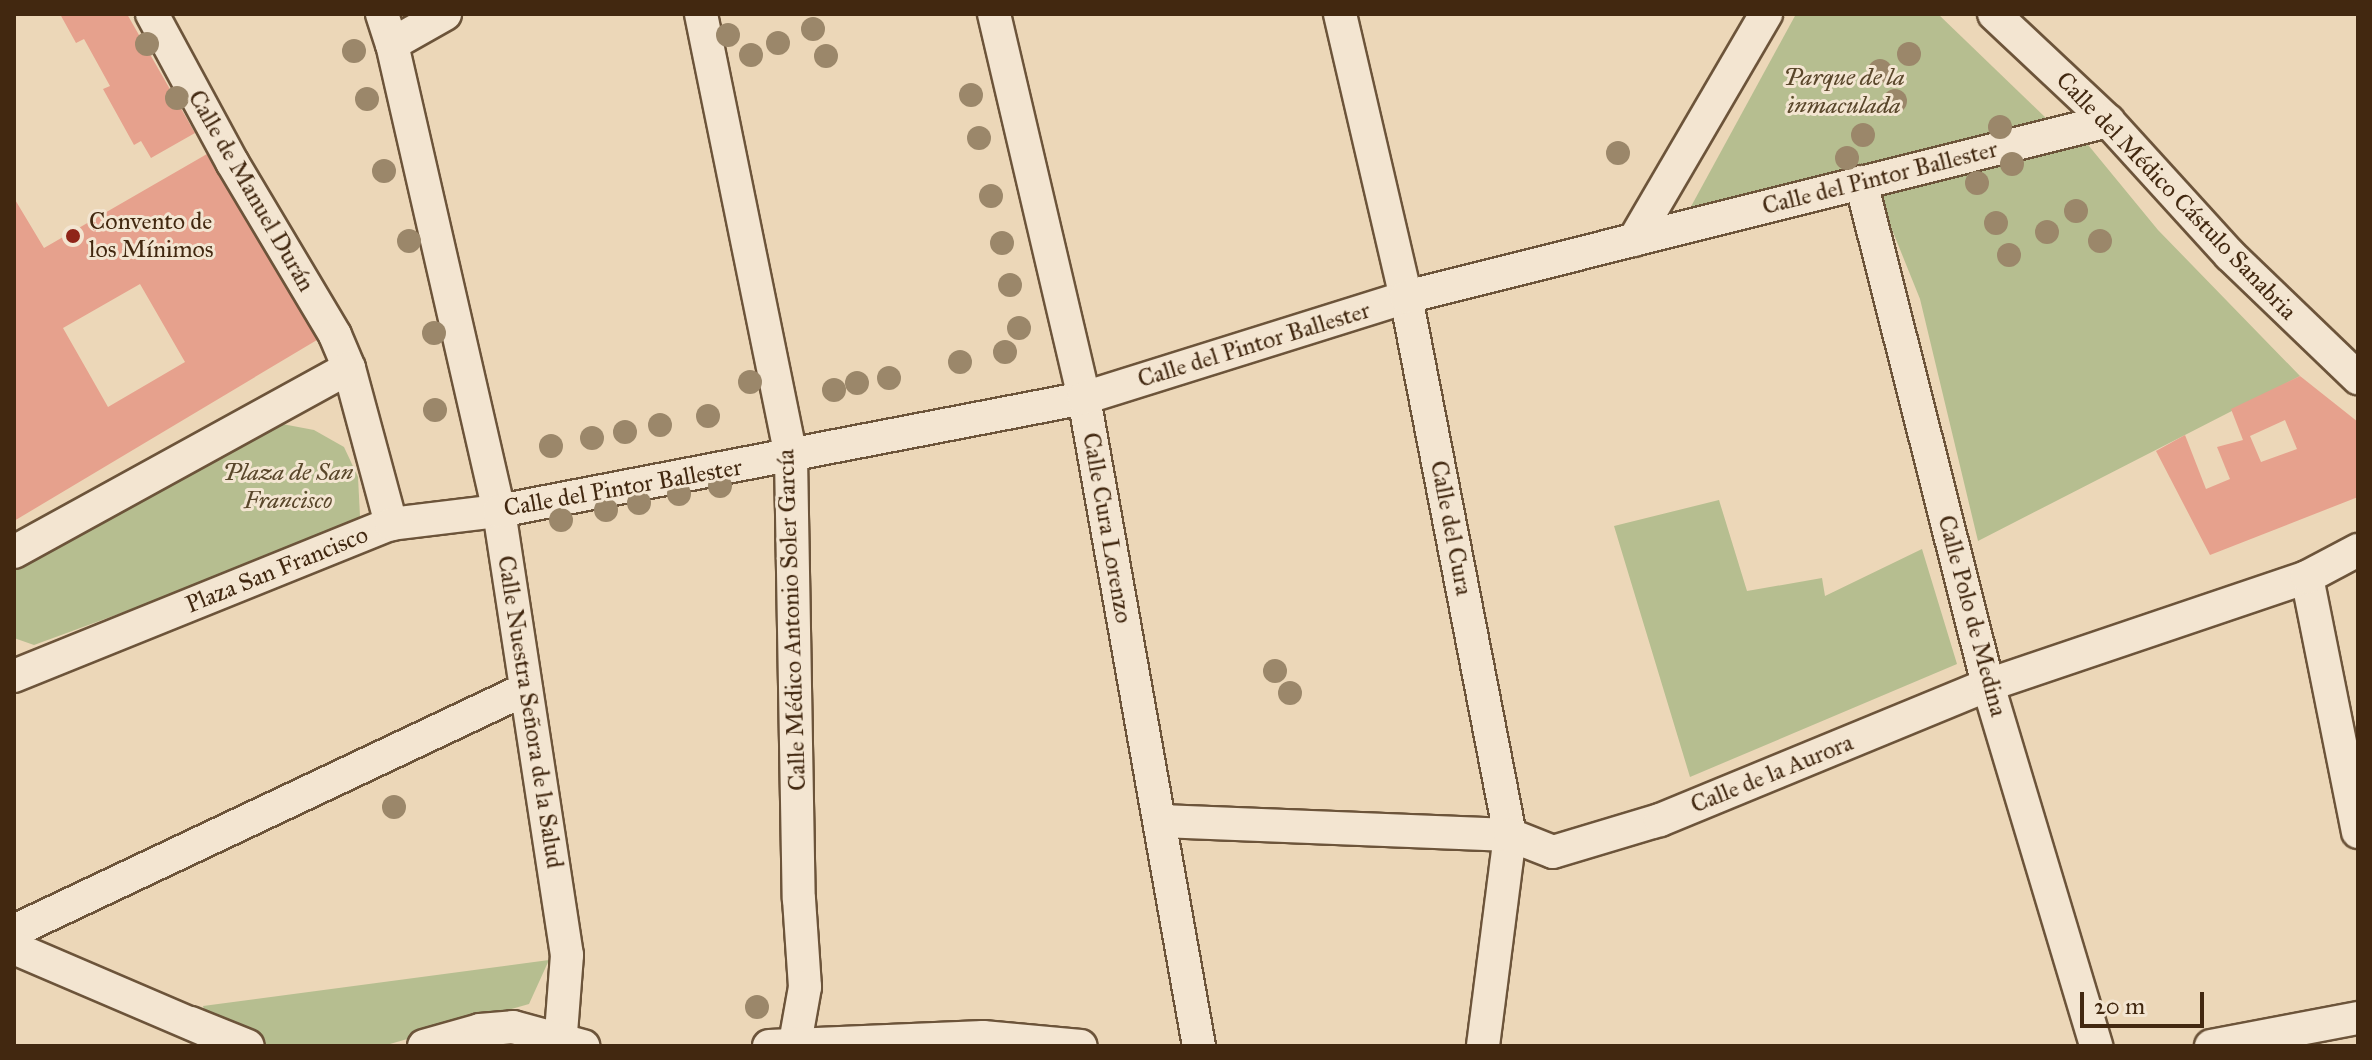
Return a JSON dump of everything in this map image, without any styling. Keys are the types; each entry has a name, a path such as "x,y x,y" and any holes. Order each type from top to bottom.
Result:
{"street":[{"name":"Calle de Manuel Durán","path":"152,14 232,162 335,335 349,368"},
{"path":"387,29 445,14"},
{"name":"Calle Médico Antonio Soler García","path":"701,14 791,457 799,899 805,987 787,1045"},
{"name":"Calle Cura Lorenzo","path":"994,14 1084,398 1199,1046"},
{"name":"Calle del Cura","path":"1340,14 1406,297 1510,835 1483,1046"},
{"path":"1634,240 1766,14"},
{"name":"Calle del Médico Cástulo Sanabria","path":"1994,14 2108,121 2230,255 2358,378"},
{"name":"Calle Nuestra Señora de la Salud","path":"387,29 499,511 567,955 568,1043"},
{"name":"Calle del Pintor Ballester","path":"391,524 499,511 1084,398 1406,297 2108,121"},
{"name":"Calle Polo de Medina","path":"1861,182 1988,685 2096,1046"},
{"name":"Plaza San Francisco","path":"14,676 391,524 349,368"},
{"path":"14,552 349,368"},
{"name":"Calle de la Aurora","path":"1161,821 1510,835 1553,852 1660,820 1988,685 2307,577 2358,550"},
{"path":"2307,577 2358,832"},
{"path":"14,931 526,689"},
{"path":"14,948 248,1046"},
{"path":"181,1019 210,1032"},
{"path":"424,1046 480,1030 513,1027 568,1043"},
{"path":"2211,1046 2343,1029"},
{"path":"787,1045 983,1037 1081,1046"}],"green space":[{"name":"Parque de la inmaculada","path":"1796,14 1938,14 2047,119 1688,212"},
{"path":"2075,129 2158,230 2300,376 1978,541 1920,299 1872,180"},
{"name":"Plaza de San Francisco","path":"277,423 314,430 344,447 358,477 360,516 353,528 34,645 14,638 14,569"},
{"path":"1719,500 1747,591 1822,578 1825,596 1922,549 1957,664 1690,777 1614,526"},
{"path":"549,960 529,1004 383,1046 214,1046 203,1006"}],"building":[{"path":"60,14 127,14 195,133 151,158 141,141 134,145 103,89 110,86 84,39 76,43"},
{"path":"207,154 322,337 14,521 14,198 44,248","holes":["140,284 185,362 108,407 63,328"]},
{"path":"2300,376 2358,422 2358,497 2210,555 2156,451 2185,435 2206,489 2230,479 2217,447 2243,440 2231,409","holes":["2285,420 2297,449 2261,462 2250,436"]}],"place":[{"name":"Convento de los Mínimos","path":"73,236"}]}
